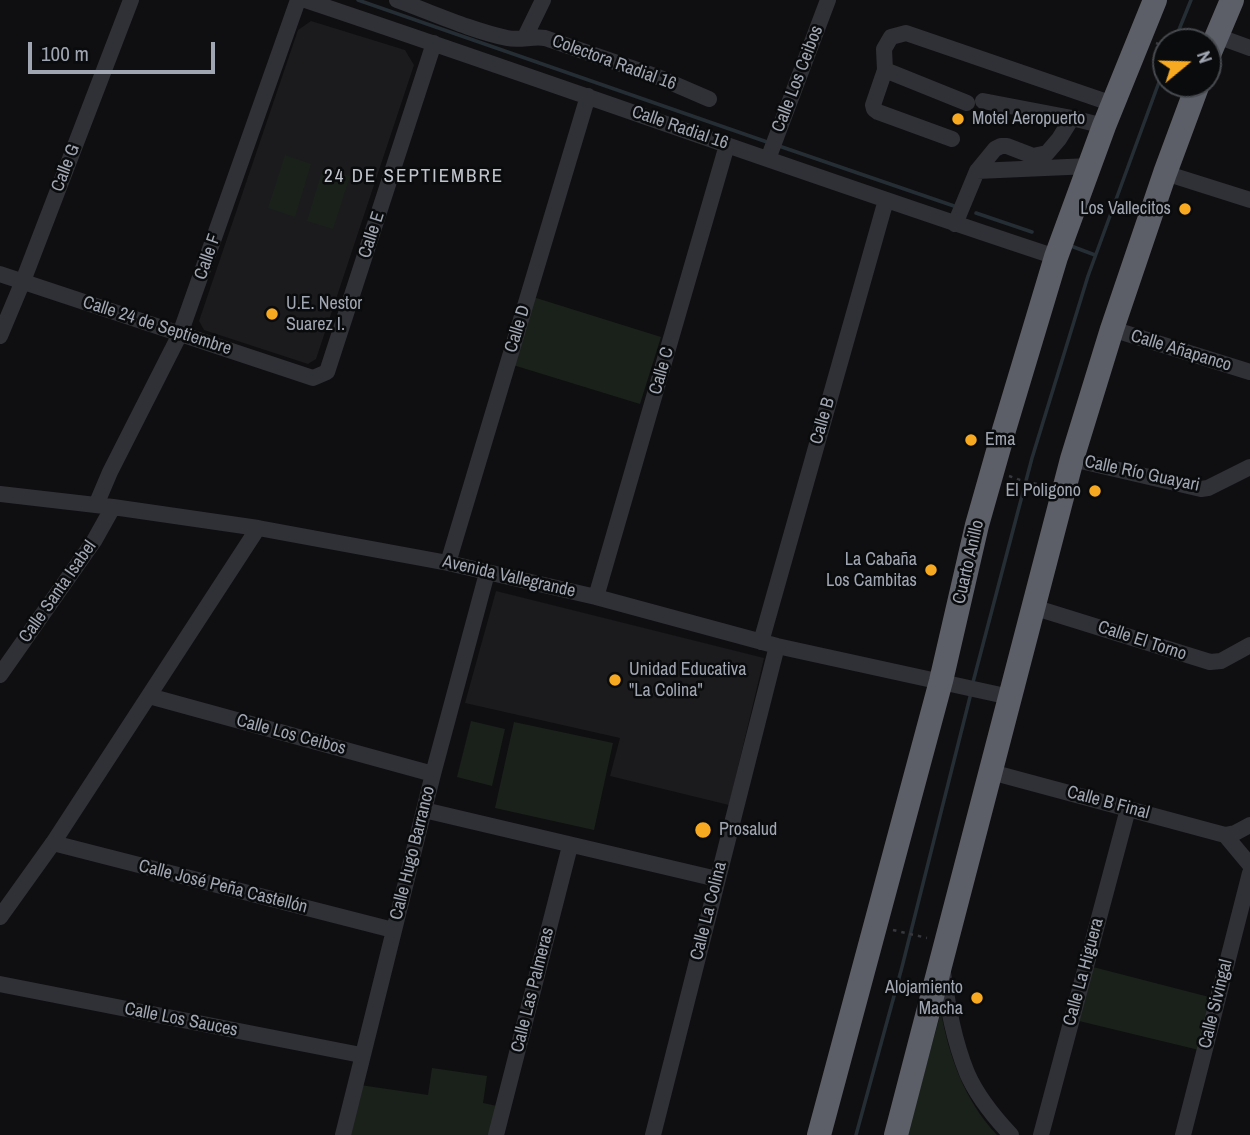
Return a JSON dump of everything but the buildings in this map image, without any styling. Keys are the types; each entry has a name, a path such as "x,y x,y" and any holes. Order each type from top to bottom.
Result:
{"highway":[{"name":"Cuarto Anillo","path":"819,1135 951,684 976,525 1056,257 1155,0"},
{"path":"1220,28 1232,0"},
{"path":"896,1135 1072,459 1112,329 1193,98"}],"street":[{"name":"Calle G","path":"0,336 131,0"},
{"name":"Calle F","path":"104,506 110,472 180,334 298,0"},
{"name":"Calle Radial 16","path":"304,0 434,43 474,41 588,96 1056,257"},
{"name":"Colectora Radial 16","path":"397,0 474,41 545,38 658,76 709,99"},
{"path":"524,37 543,0"},
{"name":"Calle Los Ceibos","path":"768,159 828,0"},
{"path":"952,139 874,109 884,69 884,49 891,37 906,33 1109,115"},
{"name":"Calle E","path":"313,378 327,372 434,43"},
{"path":"1222,47 1250,48"},
{"path":"884,69 975,102 1072,118 1109,115"},
{"name":"Calle D","path":"448,563 588,96"},
{"path":"955,224 977,171 995,149 1007,146 1033,156 1047,153 1072,118"},
{"name":"Calle C","path":"596,597 727,145"},
{"path":"977,171 1090,166"},
{"path":"1165,173 1250,200"},
{"name":"Calle B","path":"769,644 886,200"},
{"name":"Calle 24 de Septiembre","path":"0,274 313,378"},
{"name":"Calle Añapanco","path":"1112,329 1250,372"},
{"name":"Calle Río Guayari","path":"1072,459 1201,489 1250,467"},
{"name":"Avenida Vallegrande","path":"0,494 258,528 448,563 596,597 769,644 1010,697"},
{"name":"Calle Santa Isabel","path":"0,675 94,541 104,506"},
{"path":"0,917 53,843 258,528"},
{"name":"Calle Hugo Barranco","path":"342,1135 486,573"},
{"name":"Calle El Torno","path":"1033,607 1210,662 1221,661 1250,646"},
{"name":"Calle La Colina","path":"653,1135 717,879 769,644"},
{"name":"Calle Los Ceibos","path":"149,696 433,774"},
{"name":"Calle B Final","path":"990,772 1225,835"},
{"name":"Calle La Higuera","path":"1041,1135 1128,808"},
{"path":"424,810 717,879"},
{"path":"1250,825 1225,835 1250,865"},
{"name":"Calle José Peña Castellón","path":"53,843 393,930"},
{"name":"Calle Las Palmeras","path":"496,1135 570,846"},
{"name":"Calle Sivingal","path":"1182,1135 1250,873"},
{"path":"941,962 949,1014 968,1074 992,1114 1011,1135"},
{"name":"Calle Los Sauces","path":"0,984 362,1055"}],"path":[{"path":"1013,477 1046,486"},
{"path":"904,932 922,937"}],"shaded area":[{"path":"311,21 405,50 414,65 316,359 308,364 204,330 199,321 298,30"},
{"path":"285,155 311,164 295,217 268,208"},
{"path":"323,168 350,176 333,229 307,221"},
{"path":"533,297 661,337 640,404 513,365"},
{"name":"Unidad Educativa \"La Colina\"","path":"496,591 764,658 729,805 610,776 620,738 465,703"},
{"path":"471,721 505,729 492,786 457,777"},
{"path":"514,722 613,743 594,830 495,808"},
{"path":"1093,967 1213,998 1199,1050 1079,1021"},
{"path":"941,1012 960,1078 976,1108 997,1135 907,1135"},
{"path":"432,1068 487,1076 483,1103 497,1106 489,1135 348,1135 360,1085 428,1095"}],"waterway":[{"path":"358,0 770,143"},
{"path":"1180,28 1191,0"},
{"path":"972,686 1032,458 1088,276 1153,98"},
{"path":"779,146 954,206"},
{"path":"976,213 1032,232"},
{"path":"1071,246 1095,255"},
{"path":"856,1135 902,967 971,693"}],"place":[{"name":"Motel Aeropuerto","path":"958,119"},
{"name":"Los Vallecitos","path":"1185,209"},
{"name":"U.E. Nestor Suarez I.","path":"272,314"},
{"name":"Ema","path":"971,440"},
{"name":"El Poligono","path":"1095,491"},
{"name":"La Cabaña Los Cambitas","path":"931,570"},
{"name":"Unidad Educativa \"La Colina\"","path":"615,680"},
{"name":"Prosalud","path":"703,830"},
{"name":"Alojamiento Macha","path":"977,998"}],"district":[{"name":"24 DE SEPTIEMBRE","path":"414,177"}]}
